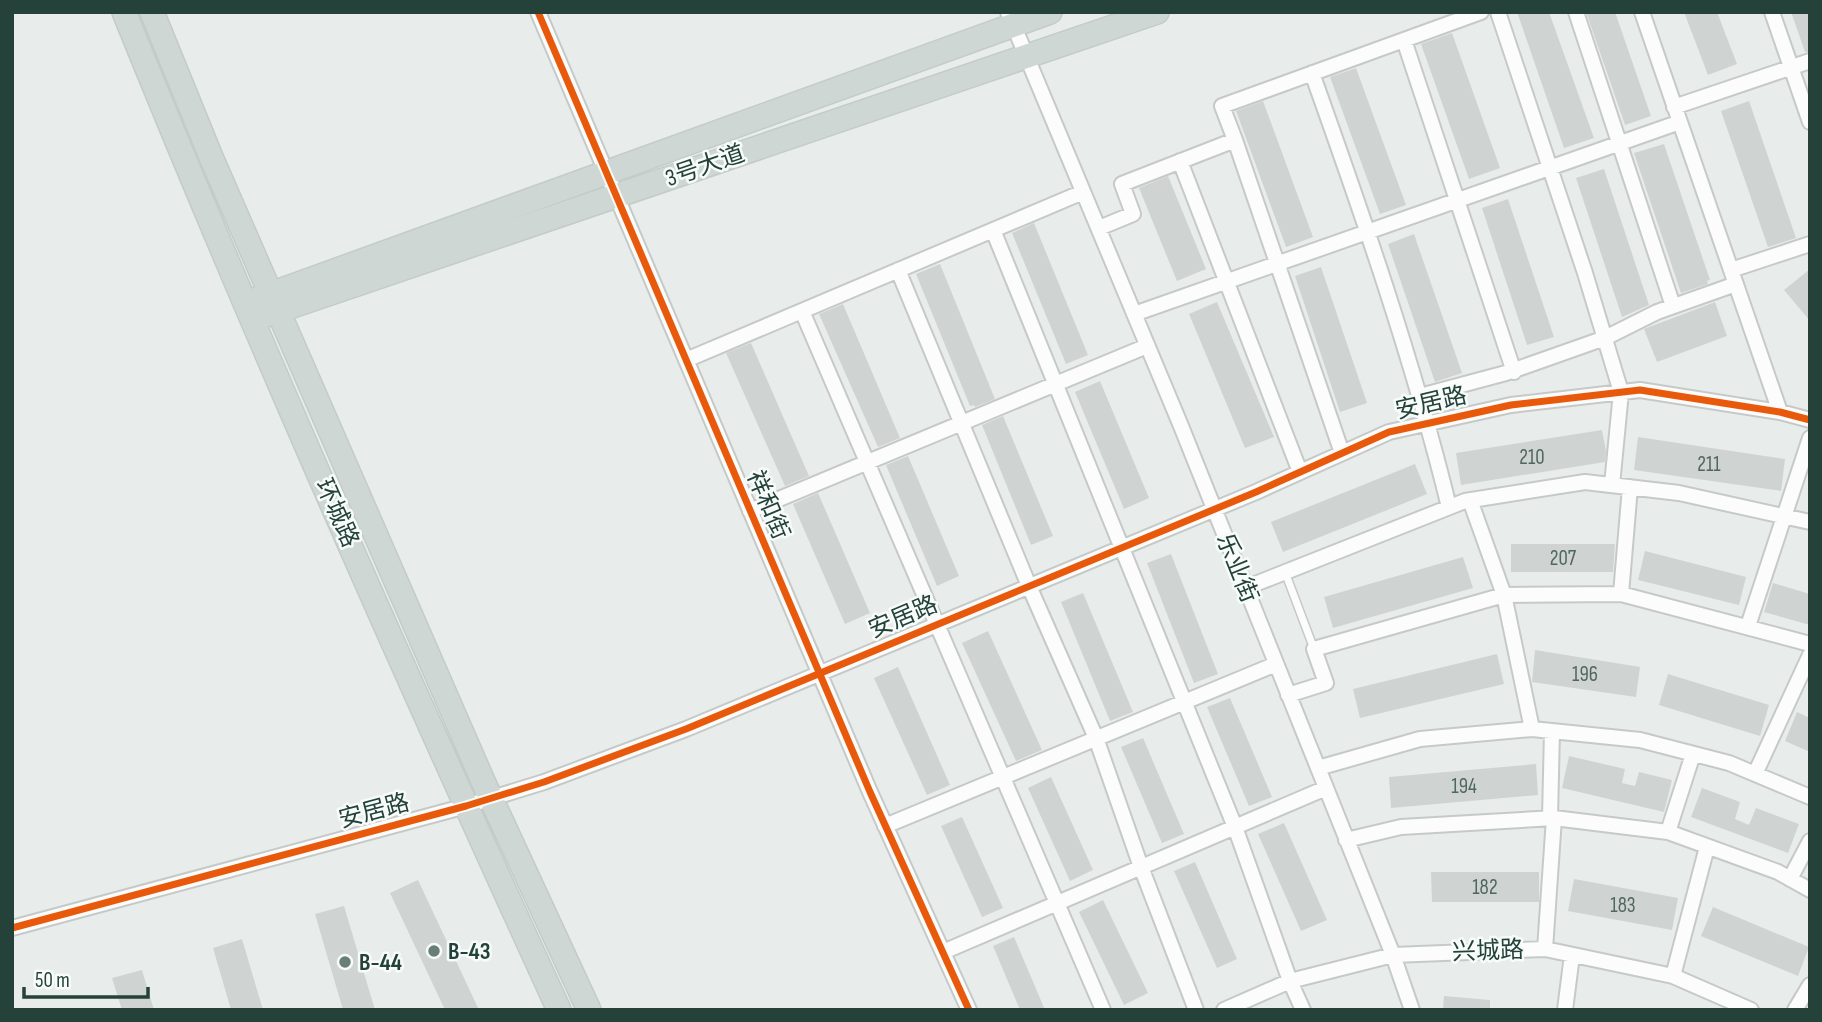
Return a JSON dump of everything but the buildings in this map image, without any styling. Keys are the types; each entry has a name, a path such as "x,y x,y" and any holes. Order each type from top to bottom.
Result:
{"main road":[{"name":"环城路","path":"124,12 250,312 466,806 559,1010"},
{"path":"152,12 274,303 491,798 589,1010"},
{"name":"3号大道","path":"250,312 1010,19 1050,12"},
{"name":"3号大道","path":"274,303 616,196 1157,12"}],"street":[{"name":"祥和街","path":"538,12 819,673 969,1010"},
{"path":"1342,453 1222,106 1481,12"},
{"path":"1498,12 1621,392 1612,485"},
{"path":"1576,12 1673,306"},
{"path":"1642,12 1780,412"},
{"path":"1772,12 1810,122"},
{"name":"乐业街","path":"1010,19 1214,509 1412,1010"},
{"path":"1404,40 1514,371"},
{"path":"1674,107 1810,61"},
{"path":"1312,73 1368,232 1429,423 1449,507"},
{"path":"1134,314 1680,122"},
{"path":"1099,228 1133,214 1122,184 1235,140"},
{"path":"1180,162 1300,472"},
{"path":"686,360 1083,192"},
{"path":"993,230 1185,701 1303,1010"},
{"path":"1420,396 1514,371 1605,338 1810,244"},
{"path":"898,270 1029,586 1096,738 1196,1010"},
{"path":"802,311 1103,1010"},
{"path":"750,511 1147,346"},
{"name":"安居路","path":"12,928 466,806 544,782 686,729 1214,509 1389,432 1511,405 1640,390 1780,412 1810,420"},
{"path":"1748,626 1810,438"},
{"path":"1245,588 1470,500 1585,482 1679,493 1810,522"},
{"path":"1621,594 1629,487"},
{"path":"1470,500 1504,594 1532,729"},
{"path":"1288,695 1326,683 1314,649 1504,594 1621,594 1810,644"},
{"path":"1755,774 1810,655"},
{"path":"886,826 1276,664"},
{"path":"1318,768 1420,739 1532,729 1640,740 1729,763 1810,797"},
{"path":"1545,949 1552,818 1552,731"},
{"path":"1668,832 1693,754"},
{"path":"943,952 1326,788"},
{"path":"1346,840 1401,827 1552,818 1668,832 1779,872 1810,890"},
{"path":"1790,879 1810,841"},
{"path":"1673,976 1707,846"},
{"name":"兴城路","path":"1224,1010 1290,981 1392,955 1545,949 1673,976 1751,1010"},
{"path":"1565,1010 1572,955"},
{"path":"1795,1010 1810,985"}],"lane":[{"path":"1285,572 1314,649"}],"cycle path":[{"path":"538,12 870,792 969,1010"},
{"path":"12,928 466,806 544,782 686,729 1256,492 1389,432 1511,405 1640,390 1780,412 1810,420"}],"place":[{"name":"B-43","path":"434,951"},
{"name":"B-44","path":"345,962"}]}
